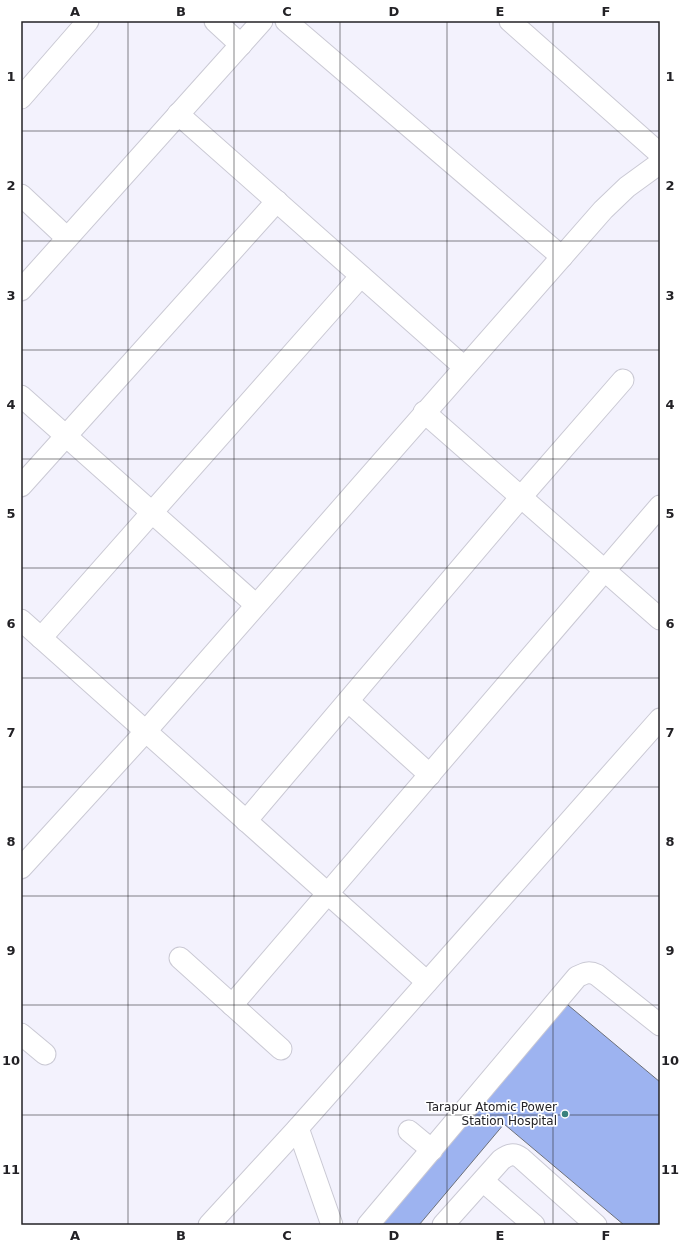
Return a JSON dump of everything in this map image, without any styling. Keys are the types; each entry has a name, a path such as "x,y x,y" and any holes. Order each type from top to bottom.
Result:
{"street":[{"path":"21,98 88,21"},
{"path":"215,21 241,45"},
{"path":"21,290 262,21"},
{"path":"286,21 562,257"},
{"path":"510,21 660,154"},
{"path":"178,114 464,367"},
{"path":"21,868 146,731 424,412 603,210 627,186 660,163"},
{"path":"21,195 67,238"},
{"path":"21,486 277,201"},
{"path":"41,638 361,276"},
{"path":"246,821 623,380"},
{"path":"21,396 256,605"},
{"path":"424,412 660,619"},
{"path":"232,1005 660,506"},
{"path":"21,620 427,982"},
{"path":"348,700 430,775"},
{"path":"209,1225 298,1128 660,719"},
{"path":"180,958 281,1049"},
{"path":"368,1225 577,977 584,973 590,972 597,975 660,1025"},
{"path":"21,1034 45,1054"},
{"path":"298,1128 331,1224"},
{"path":"409,1130 432,1150"},
{"path":"443,1225 507,1155 516,1155 527,1163 596,1225"},
{"path":"483,1181 534,1225"}],"building":[{"name":"Tarapur Atomic Power Station Hospital","path":"562,1000 660,1082 660,1225 624,1225 504,1124 419,1225 378,1225"}],"place":[{"name":"Tarapur Atomic Power Station Hospital","path":"565,1114"}]}
